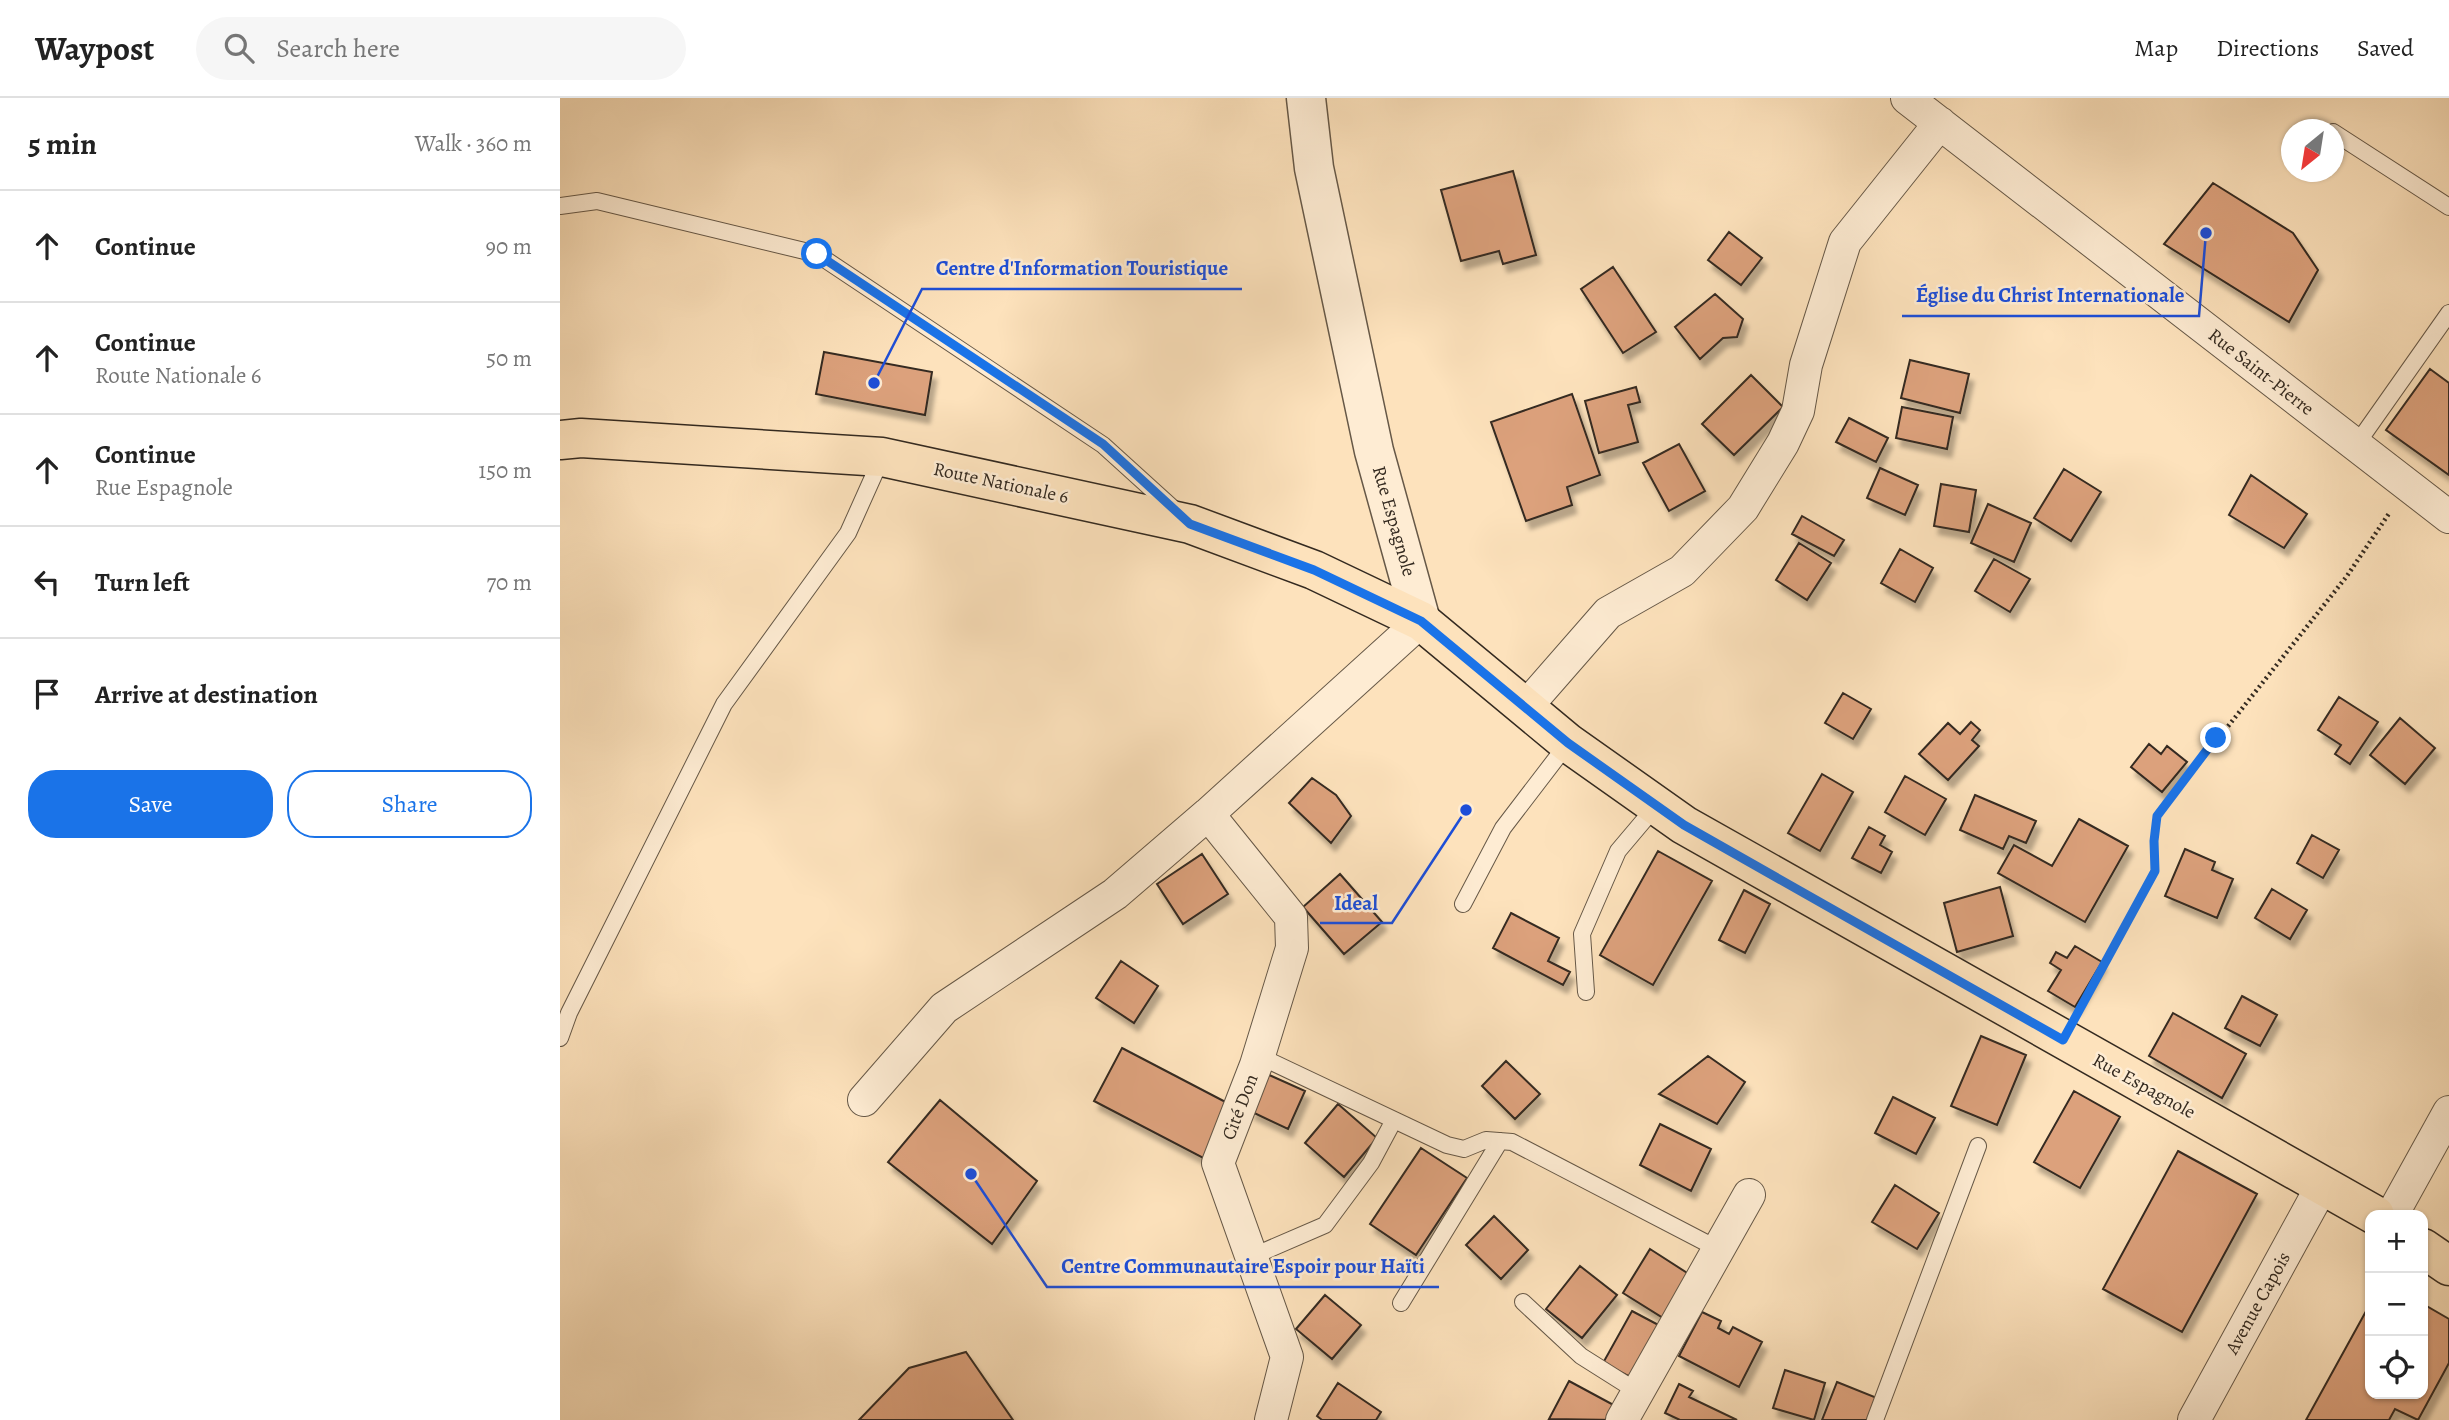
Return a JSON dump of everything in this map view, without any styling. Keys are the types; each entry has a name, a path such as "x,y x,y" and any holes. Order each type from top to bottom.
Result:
{"main road":[{"name":"Route Nationale 6","path":"560,440 581,438 882,457 1190,524 1314,570 1421,621"},
{"name":"Rue Espagnole","path":"1421,621 1568,743 1696,832 2366,1210"},
{"path":"2428,1251 2449,1266"}],"street":[{"name":"Rue Espagnole","path":"1306,98 1314,168 1374,451 1421,621"},
{"name":"Rue Saint-Pierre","path":"1907,98 2449,517"},
{"path":"1525,708 1608,613 1682,571 1743,508 1783,443 1798,411 1806,365 1845,242 1940,123"},
{"path":"864,1100 944,1008 1115,894 1208,814 1421,621"},
{"name":"Cité Don","path":"1208,814 1291,917 1292,948 1259,1056 1218,1163 1287,1357 1271,1420"},
{"path":"2395,1210 2449,1112"},
{"name":"Avenue Capois","path":"2194,1420 2322,1186"},
{"path":"1622,1420 1749,1195"}],"lane":[{"path":"2344,139 2449,207"},
{"path":"560,206 597,201 817,254 1103,444 1190,524"},
{"path":"2356,445 2449,313"},
{"path":"560,1038 569,1013 724,704 848,533 882,457"},
{"path":"1463,904 1503,828 1568,743"},
{"path":"1586,992 1582,934 1618,850 1656,806"},
{"path":"1259,1056 1447,1145 1464,1149 1486,1140 1511,1142 1718,1249"},
{"path":"1251,1257 1325,1225 1371,1163 1394,1121"},
{"path":"1401,1303 1500,1141"},
{"path":"1875,1420 1978,1146"},
{"path":"1522,1302 1581,1356 1638,1392"}],"path":[{"path":"2063,1040 2155,871 2157,816 2347,576 2409,486"}],"building":[{"path":"1513,171 1536,255 1503,264 1499,251 1461,261 1441,190"},
{"path":"2213,183 2293,233 2318,270 2289,322 2164,244"},
{"path":"1729,232 1762,258 1741,285 1708,260"},
{"path":"1613,267 1656,332 1623,353 1581,289"},
{"path":"1715,294 1743,319 1737,337 1723,338 1700,359 1675,327"},
{"path":"824,352 932,372 925,415 816,394"},
{"path":"1910,360 1969,374 1960,413 1901,398"},
{"path":"2430,369 2449,383 2449,475 2386,430"},
{"path":"1751,375 1783,407 1734,455 1702,424"},
{"path":"1636,387 1640,402 1628,405 1638,442 1599,453 1585,401"},
{"path":"1572,394 1600,475 1567,487 1572,505 1526,521 1491,422"},
{"path":"1902,407 1953,417 1947,449 1896,438"},
{"path":"1849,418 1888,438 1876,462 1836,442"},
{"path":"1679,444 1705,491 1669,511 1643,463"},
{"path":"1880,468 1918,485 1905,515 1867,498"},
{"path":"2064,469 2101,492 2071,541 2034,518"},
{"path":"2251,475 2307,514 2284,548 2229,515"},
{"path":"1941,484 1976,490 1969,532 1934,526"},
{"path":"1988,504 2031,523 2014,562 1971,543"},
{"path":"1802,516 1844,540 1834,556 1792,534"},
{"path":"1799,543 1831,563 1807,600 1776,580"},
{"path":"1900,549 1933,568 1915,602 1881,583"},
{"path":"1994,559 2030,579 2010,612 1975,591"},
{"path":"1843,693 1871,709 1853,739 1825,723"},
{"path":"2339,697 2378,722 2350,764 2335,754 2341,745 2318,730"},
{"path":"2400,718 2435,748 2405,784 2370,755"},
{"path":"1971,722 1980,730 1972,740 1979,746 1948,780 1919,754 1948,723 1960,734"},
{"path":"2149,744 2161,754 2167,746 2187,762 2162,792 2131,767"},
{"path":"1822,774 1853,792 1820,851 1788,833"},
{"path":"1905,776 1946,799 1925,835 1885,812"},
{"path":"1312,778 1336,795 1351,816 1331,843 1289,803"},
{"path":"1975,795 2036,821 2026,843 2009,836 2003,849 1960,830"},
{"path":"2079,819 2128,846 2085,922 1998,873 2014,845 2052,866"},
{"path":"1869,827 1885,836 1880,845 1892,852 1881,873 1852,858"},
{"path":"2312,835 2339,850 2323,878 2297,863"},
{"path":"2185,849 2215,862 2212,870 2233,879 2217,918 2165,896"},
{"path":"1658,851 1712,881 1653,985 1600,955"},
{"path":"1202,854 1228,894 1183,924 1157,884"},
{"path":"1340,874 1382,922 1344,954 1303,907"},
{"path":"2000,887 2013,936 1957,952 1944,903"},
{"path":"2272,889 2307,910 2290,939 2255,918"},
{"path":"1744,890 1770,904 1745,953 1719,940"},
{"path":"1511,913 1559,938 1548,961 1570,972 1563,985 1493,948"},
{"path":"2075,946 2102,962 2075,1007 2048,991 2061,970 2050,963 2056,952 2067,958"},
{"path":"1121,961 1158,986 1134,1023 1096,998"},
{"path":"2242,996 2277,1015 2260,1046 2225,1028"},
{"path":"2173,1013 2246,1054 2222,1098 2149,1056"},
{"path":"1981,1036 2026,1055 1997,1125 1951,1106"},
{"path":"1122,1048 1237,1108 1209,1161 1094,1101"},
{"path":"1708,1056 1745,1082 1717,1124 1659,1094"},
{"path":"1506,1061 1540,1094 1515,1119 1482,1086"},
{"path":"1267,1074 1305,1091 1288,1129 1250,1111"},
{"path":"2074,1091 2120,1117 2080,1188 2034,1162"},
{"path":"1893,1097 1935,1118 1916,1154 1875,1133"},
{"path":"940,1100 1037,1181 992,1244 888,1162"},
{"path":"1338,1104 1377,1138 1344,1177 1305,1143"},
{"path":"1660,1124 1711,1149 1691,1191 1640,1165"},
{"path":"1421,1148 1467,1178 1416,1255 1370,1224"},
{"path":"2178,1151 2257,1194 2182,1332 2103,1289"},
{"path":"1895,1185 1939,1213 1917,1249 1872,1222"},
{"path":"1494,1216 1528,1250 1501,1279 1466,1245"},
{"path":"1650,1249 1695,1278 1668,1321 1623,1293"},
{"path":"1580,1266 1617,1295 1582,1338 1546,1309"},
{"path":"1325,1295 1361,1325 1332,1359 1296,1329"},
{"path":"2428,1307 2449,1319 2449,1363 2418,1420 2395,1409 2389,1420 2306,1420 2365,1313 2365,1399 2428,1399"},
{"path":"1632,1311 1666,1329 1638,1381 1603,1363"},
{"path":"1702,1312 1721,1321 1718,1328 1729,1334 1733,1327 1762,1342 1739,1387 1679,1356"},
{"path":"966,1352 1013,1420 859,1420 909,1368"},
{"path":"1785,1370 1825,1383 1814,1420 1773,1408"},
{"path":"1569,1381 1621,1409 1616,1420 1549,1419"},
{"path":"1837,1382 1877,1398 1869,1420 1822,1420"},
{"path":"1338,1383 1381,1412 1376,1420 1322,1420 1317,1416"},
{"path":"1679,1384 1693,1391 1689,1397 1737,1420 1680,1420 1665,1413"}],"place":[{"name":"Église du Christ Internationale","path":"2206,233"},
{"name":"Centre d'Information Touristique","path":"874,383"},
{"name":"Ideal","path":"1466,810"},
{"name":"Centre Communautaire Espoir pour Haïti","path":"971,1174"}],"route":[{"path":"817,254 1103,444 1190,524 1314,570 1421,621 1568,743 1684,825 2063,1040 2155,871 2157,816 2216,738"}]}
